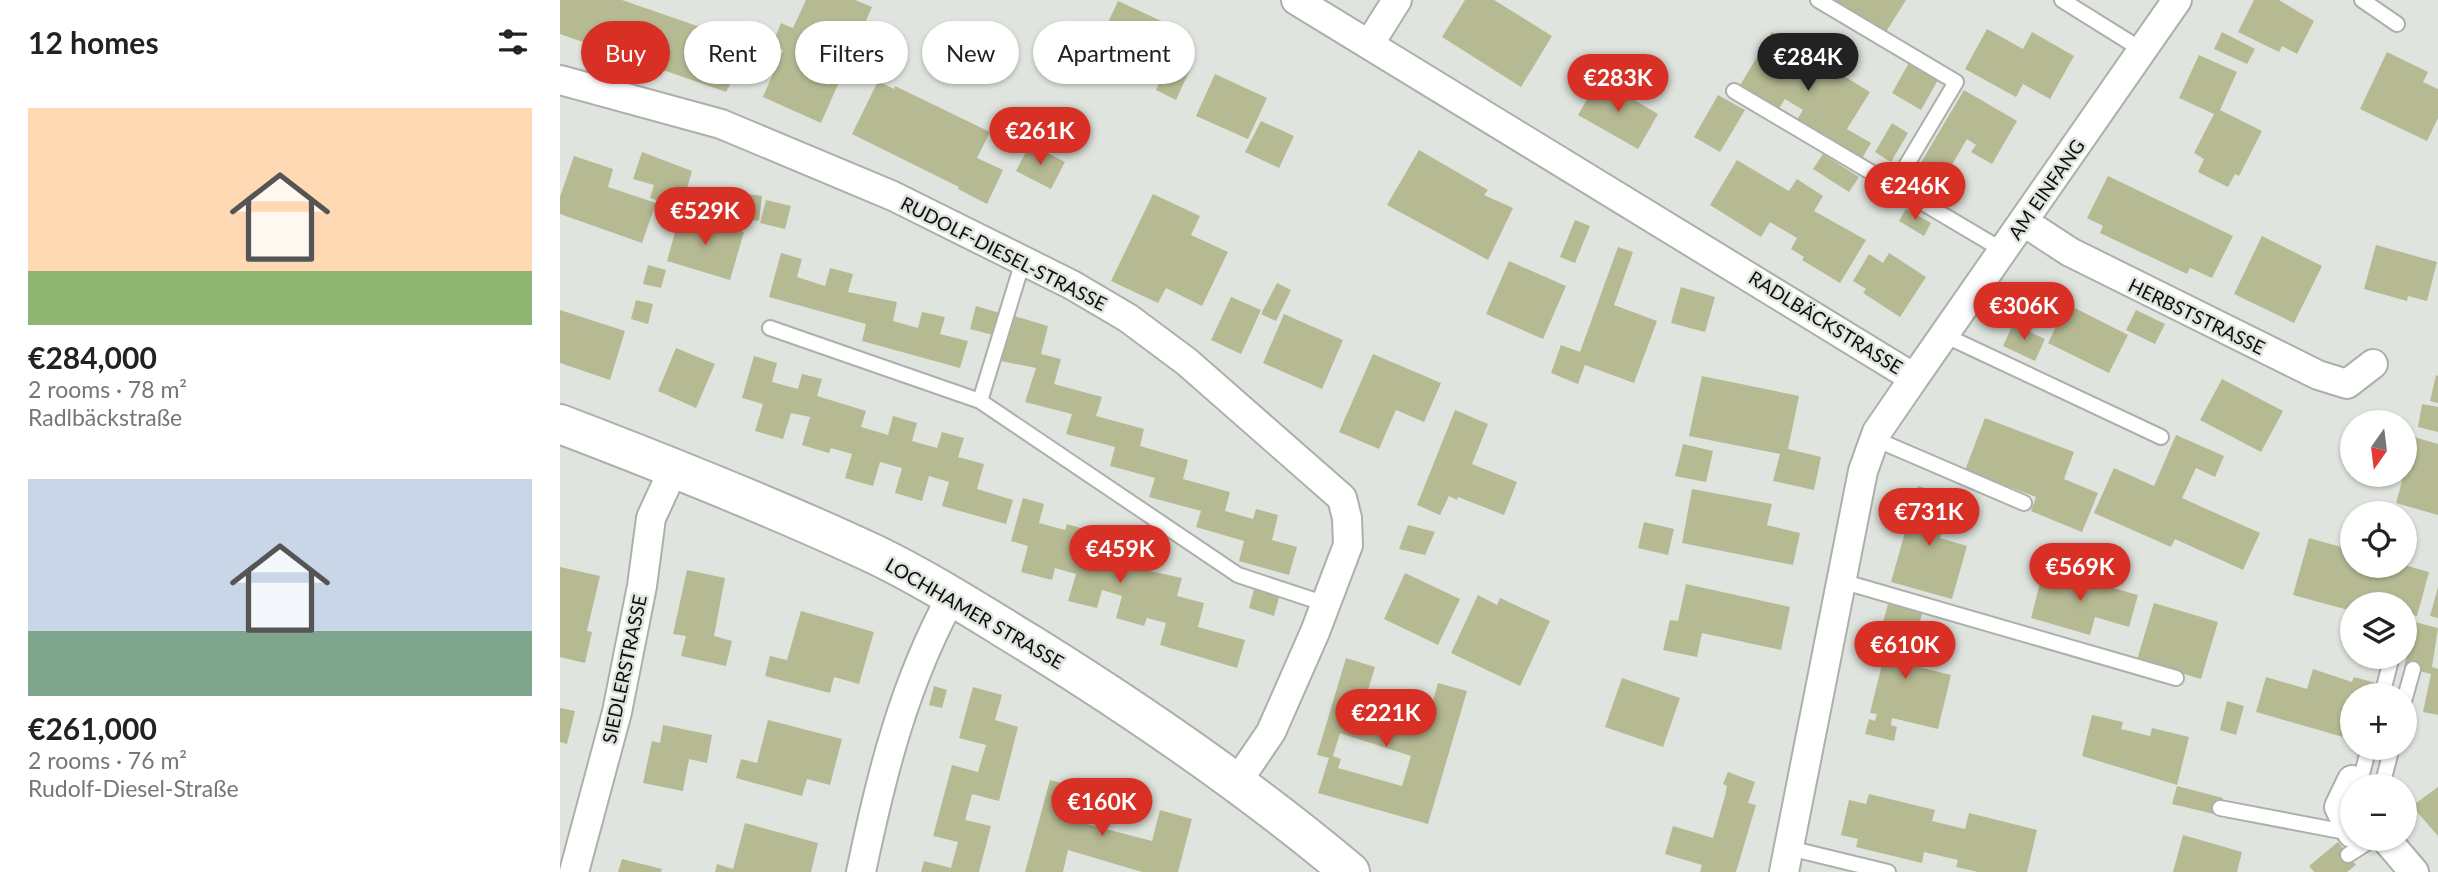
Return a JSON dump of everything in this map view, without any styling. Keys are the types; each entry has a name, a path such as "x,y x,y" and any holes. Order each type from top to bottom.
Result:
{"street":[{"name":"RADLBÄCKSTRASSE","path":"1296,0 1914,378 1875,439 1863,471 1787,860"},
{"path":"1370,43 1397,0"},
{"name":"AM EINFANG","path":"1914,378 2177,0"},
{"name":"RUDOLF-DIESEL-STRASSE","path":"560,80 721,124 893,196 1072,285 1128,318 1187,362 1342,498 1348,518 1348,545 1326,604 1271,732 1237,782"},
{"name":"HERBSTSTRASSE","path":"2024,222 2070,252 2318,375 2347,384 2373,364"},
{"name":"LOCHHAMER STRASSE","path":"560,424 674,468 875,555 952,596 1079,674 1237,782 1350,872"},
{"name":"SIEDLERSTRASSE","path":"574,872 617,712 642,586 651,518 674,468"},
{"path":"861,872 877,796 915,667 952,596"},
{"path":"2391,851 2410,871"}],"lane":[{"path":"1818,0 1956,82 1894,186"},
{"path":"2062,0 2143,50"},
{"path":"2362,0 2397,24"},
{"path":"1734,92 2004,251"},
{"path":"980,401 1023,261"},
{"path":"771,328 980,401 1238,575 1326,604"},
{"path":"1944,335 2161,437"},
{"path":"1875,439 2024,503"},
{"path":"1841,581 2176,678"},
{"path":"2409,683 2413,669"},
{"path":"2220,808 2340,837"},
{"path":"1787,860 1888,872"}],"building":[{"path":"560,0 622,0 684,21 684,77 670,72 670,21 581,21 581,41 560,34"},
{"path":"806,0 855,0 872,7 866,21 796,21"},
{"path":"1465,0 1494,0 1552,36 1521,87 1442,37"},
{"path":"1827,0 1906,0 1884,35"},
{"path":"2254,0 2279,0 2314,21 2297,54 2282,46 2279,52 2238,32"},
{"path":"1118,1 1161,21 1109,21"},
{"path":"781,23 793,28 795,24 795,84 838,84 821,123 763,97 769,84 781,84"},
{"path":"1987,29 2023,49 2032,32 2074,56 2050,99 2023,84 2016,97 1965,69"},
{"path":"1772,32 1812,56 1808,62 1826,72 1829,67 1870,92 1847,129 1871,143 1861,160 1796,121 1803,110 1785,99 1778,110 1739,87"},
{"path":"2222,32 2255,49 2247,64 2214,49"},
{"path":"2387,52 2428,72 2423,82 2438,89 2438,118 2427,141 2360,109"},
{"path":"2199,55 2237,72 2220,110 2262,131 2239,176 2235,174 2228,187 2198,172 2204,159 2194,153 2214,114 2179,98"},
{"path":"1910,61 1939,78 1921,110 1892,93"},
{"path":"1215,74 1267,98 1248,139 1196,116"},
{"path":"1599,79 1658,114 1638,149 1578,115"},
{"path":"703,84 730,84 726,92"},
{"path":"877,84 894,89 895,86 990,132 977,158 1003,170 987,204 958,189 959,187 852,134"},
{"path":"1159,84 1183,84 1176,100 1156,90"},
{"path":"1964,90 2017,121 1992,164 1971,152 1976,145 1967,139 1943,180 1919,166"},
{"path":"1718,95 1745,110 1720,152 1694,137"},
{"path":"1261,121 1294,136 1279,168 1245,152"},
{"path":"1892,123 1908,133 1891,162 1875,152"},
{"path":"1030,144 1065,162 1051,189 1016,171"},
{"path":"1419,150 1488,190 1484,195 1513,208 1488,260 1387,205"},
{"path":"642,152 692,171 685,195 671,191 667,203 650,198 654,185 633,179"},
{"path":"1823,154 1859,177 1849,192 1813,169"},
{"path":"574,156 613,169 608,187 656,203 642,243 560,214 560,197"},
{"path":"1737,160 1789,191 1797,179 1823,196 1814,211 1866,240 1840,283 1802,260 1804,257 1791,249 1797,238 1770,222 1761,237 1710,205"},
{"path":"2108,176 2233,236 2212,278 2190,268 2187,274 2100,233 2103,226 2087,218"},
{"path":"747,194 762,196 759,221 744,219"},
{"path":"1153,194 1200,216 1191,235 1228,252 1202,306 1166,288 1158,303 1111,281"},
{"path":"766,200 791,206 785,229 760,223"},
{"path":"1906,209 1931,223 1924,236 1899,221"},
{"path":"680,214 744,232 730,280 667,261"},
{"path":"1575,220 1590,226 1575,263 1560,257"},
{"path":"2262,236 2322,266 2294,323 2234,294"},
{"path":"2376,245 2437,262 2427,301 2408,296 2407,301 2364,289"},
{"path":"1618,247 1633,252 1614,305 1657,321 1634,383 1585,365 1578,384 1551,373 1561,345 1580,352"},
{"path":"781,253 802,259 797,277 825,286 830,268 853,274 848,292 897,302 893,321 918,328 922,312 945,317 940,334 968,341 960,368 862,341 866,324 769,297"},
{"path":"1889,253 1926,277 1900,317 1863,293 1866,289 1853,281 1869,254 1883,263"},
{"path":"1509,261 1566,286 1543,339 1486,314"},
{"path":"648,265 666,270 661,288 643,284"},
{"path":"1277,283 1291,290 1276,321 1261,314"},
{"path":"1681,287 1715,297 1705,332 1671,323"},
{"path":"1231,297 1261,310 1241,354 1211,340"},
{"path":"636,300 653,304 648,324 631,319"},
{"path":"2067,304 2128,335 2109,373 2048,343"},
{"path":"976,306 1003,314 997,336 970,329"},
{"path":"560,310 625,331 610,380 560,363"},
{"path":"2136,310 2165,324 2155,344 2126,330"},
{"path":"1284,314 1343,340 1322,389 1263,363"},
{"path":"1011,315 1048,326 1041,354 1061,359 1054,384 1102,397 1096,416 1144,429 1140,446 1188,460 1183,479 1230,492 1225,511 1253,519 1256,509 1278,515 1272,540 1297,547 1289,575 1239,561 1244,541 1196,527 1201,511 1149,497 1155,478 1110,466 1115,447 1066,434 1072,414 1025,402 1036,368 1001,361"},
{"path":"2013,324 2045,339 2035,361 2003,346"},
{"path":"676,348 715,364 696,408 658,391"},
{"path":"1373,354 1441,383 1424,422 1396,410 1379,449 1339,432"},
{"path":"754,356 777,363 772,382 798,389 802,374 822,379 817,396 866,411 861,427 888,435 893,416 917,423 912,441 937,448 942,432 964,438 958,457 984,464 977,489 1013,500 1006,524 942,506 949,482 929,476 922,501 895,493 902,468 880,462 873,486 845,478 852,454 831,448 829,453 802,445 810,417 791,413 783,439 755,431 763,404 742,398"},
{"path":"2436,375 2438,376 2438,403 2430,401"},
{"path":"1702,376 1799,396 1788,449 1821,457 1814,490 1773,481 1780,454 1689,436"},
{"path":"2222,379 2283,411 2261,452 2200,420"},
{"path":"2422,404 2438,407 2438,432 2418,427"},
{"path":"1455,410 1488,424 1472,464 1517,482 1504,515 1458,497 1457,500 1449,496 1440,515 1417,505"},
{"path":"1985,418 2074,452 2064,479 2098,493 2082,532 2031,511 2036,497 1965,470"},
{"path":"2176,435 2224,456 2215,477 2196,468 2182,498 2260,533 2243,570 2175,539 2171,547 2094,513 2114,468 2154,486"},
{"path":"2417,438 2438,444 2438,515 2417,509 2417,501 2397,501 2400,487 2417,487"},
{"path":"1683,444 1713,451 1706,482 1675,476"},
{"path":"1918,486 1952,496 1940,538 1967,546 1952,599 1891,582"},
{"path":"1692,489 1772,504 1767,525 1800,533 1793,565 1682,543"},
{"path":"1023,498 1044,504 1039,523 1065,530 1067,524 1090,531 1086,548 1111,556 1115,542 1138,548 1132,567 1182,578 1177,596 1204,603 1198,627 1245,640 1237,668 1160,645 1166,623 1147,618 1144,626 1116,618 1122,596 1102,590 1097,608 1068,601 1076,574 1055,568 1052,580 1021,572 1028,546 1011,541"},
{"path":"1644,522 1674,529 1668,555 1638,548"},
{"path":"1408,525 1435,532 1425,555 1399,549"},
{"path":"2309,538 2340,547 2340,578 2417,578 2417,569 2429,572 2417,616 2417,592 2340,592 2340,608 2293,595"},
{"path":"560,567 600,576 587,631 592,632 585,663 560,657"},
{"path":"2044,568 2138,595 2129,627 2095,617 2090,635 2031,618"},
{"path":"687,570 725,578 714,636 732,641 726,666 681,656 686,636 673,634"},
{"path":"1405,573 1460,599 1438,645 1384,619"},
{"path":"1256,582 1281,590 1274,616 1249,608"},
{"path":"1686,584 1790,607 1781,650 1702,633 1697,657 1663,650 1670,620 1678,621"},
{"path":"2438,587 2438,618 2430,616"},
{"path":"1478,595 1497,605 1500,598 1550,621 1520,686 1451,653"},
{"path":"2154,603 2218,622 2201,679 2137,660"},
{"path":"1888,604 1922,613 1915,642 1906,643 1903,663 1951,675 1938,729 1892,718 1891,725 1897,727 1894,741 1865,734 1869,719 1875,721 1877,714 1870,713 1888,640 1880,633"},
{"path":"801,611 874,632 859,684 834,677 830,693 765,676 770,656 787,660"},
{"path":"2417,623 2438,628 2432,667 2438,669 2438,715 2423,712 2431,674 2412,669 2417,669"},
{"path":"1346,658 1375,667 1363,707 1426,726 1438,683 1467,691 1428,824 1318,793 1329,758 1317,755","holes":["1340,733 1411,756 1402,786 1338,768 1341,759 1333,756"]},
{"path":"2313,669 2352,682 2354,677 2376,683 2340,683 2340,736 2256,712 2266,677 2307,689"},
{"path":"1622,678 1680,698 1663,747 1605,727"},
{"path":"934,686 947,690 942,708 929,705"},
{"path":"973,687 1002,695 995,720 1018,727 999,801 972,794 965,820 991,826 979,872 921,872 924,861 951,868 958,842 933,836 952,765 978,772 986,745 959,738"},
{"path":"2227,701 2244,706 2236,735 2220,730"},
{"path":"560,708 575,711 567,744 560,742"},
{"path":"2092,715 2123,722 2121,729 2150,736 2152,728 2189,737 2177,785 2082,756"},
{"path":"768,720 842,739 830,785 807,779 802,796 736,778 741,759 757,763"},
{"path":"663,725 712,735 707,763 689,759 683,791 643,783 652,741 660,743"},
{"path":"1728,772 1755,782 1748,803 1756,805 1736,872 1700,872 1702,865 1665,854 1673,826 1713,838 1725,796 1727,786 1723,784"},
{"path":"1050,780 1084,789 1075,821 1152,841 1160,810 1192,819 1178,872 1142,872 1068,850 1063,872 1025,872"},
{"path":"2177,786 2223,798 2218,815 2172,804"},
{"path":"2438,787 2438,836 2417,812 2417,802"},
{"path":"1869,794 1935,810 1932,821 1965,829 1969,813 2037,830 2027,872 1978,872 1956,867 1958,860 1924,852 1922,863 1856,847 1858,839 1841,835 1849,800 1866,804"},
{"path":"745,823 818,843 811,872 715,872 717,864 733,869"},
{"path":"2183,835 2242,852 2237,872 2173,872"},
{"path":"2338,842 2340,851 2345,851 2356,865 2347,872 2314,872 2309,866"},
{"path":"622,859 662,869 661,872 618,872"}]}
